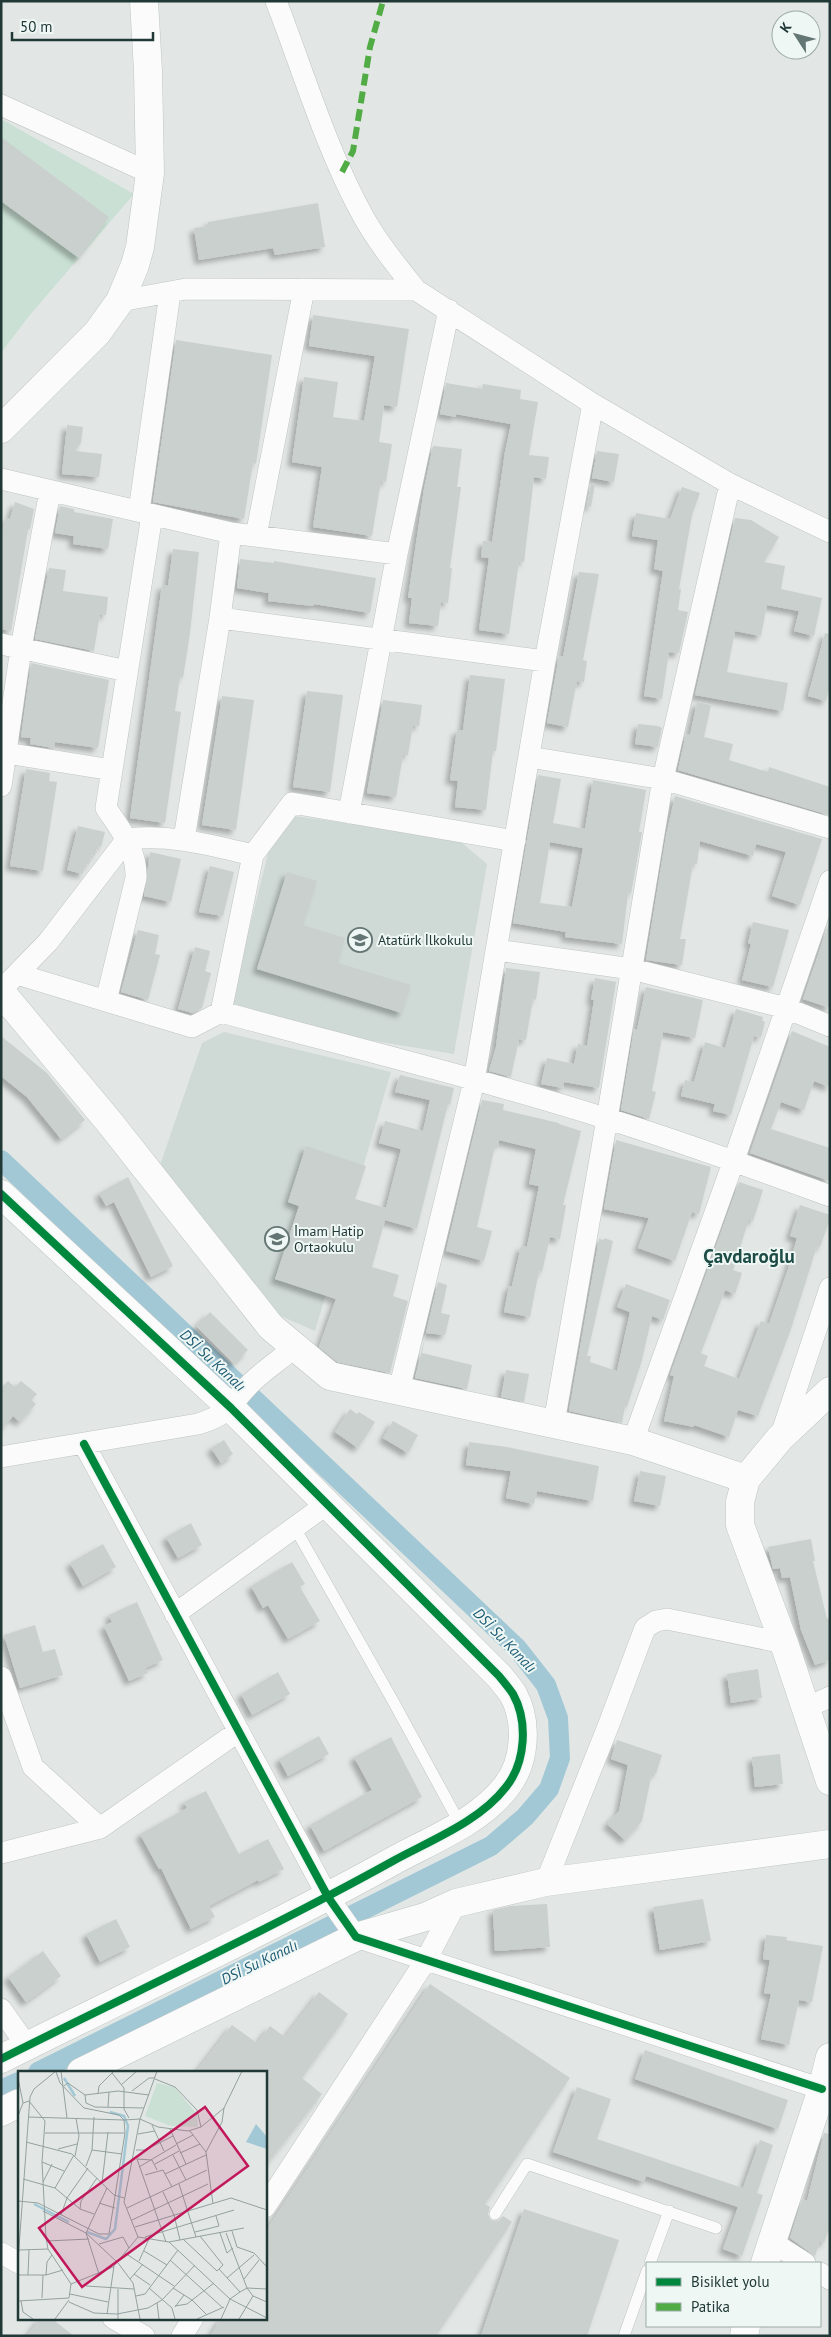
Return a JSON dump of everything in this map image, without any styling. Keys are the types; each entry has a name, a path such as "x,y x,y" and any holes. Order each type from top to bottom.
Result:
{"street":[{"path":"1,429 97,333 120,301 128,285 140,247 150,172 148,71 144,1"},
{"path":"276,1 342,172 363,216 384,250 416,290 593,404 730,484 830,532"},
{"path":"1,105 150,172"},
{"path":"120,301 186,289 416,290"},
{"path":"256,536 304,289"},
{"path":"106,1001 136,878 136,860 127,839 106,808 127,671 170,293"},
{"path":"349,813 397,554 449,310"},
{"path":"399,1390 474,1080 545,661 593,404"},
{"path":"1,479 231,533 397,554"},
{"path":"554,1423 663,780 730,484"},
{"path":"1,786 6,753 11,646 50,490"},
{"path":"184,839 220,618 231,533"},
{"path":"220,618 381,641 545,661"},
{"path":"11,646 127,671"},
{"path":"6,753 112,770"},
{"path":"529,757 663,780 830,828"},
{"path":"222,1012 253,855 292,803 515,841"},
{"path":"7,985 48,942 127,839 146,837 184,839 253,855"},
{"path":"633,1440 734,1160 830,882"},
{"path":"496,950 632,969 786,1008 830,1026"},
{"path":"7,985 106,1001 192,1027 222,1012 474,1080 607,1119 734,1160 830,1196"},
{"path":"7,985 110,1123 271,1327 330,1376 633,1440 746,1479"},
{"path":"1,1194 231,1408 499,1676 513,1695 522,1718 523,1736 519,1762 508,1786 491,1804 460,1824 328,1897 1,2059"},
{"path":"780,1438 830,1288"},
{"path":"2,1456 198,1424 220,1416 231,1408 251,1383 295,1347"},
{"path":"830,1391 780,1438 746,1479 740,1502 740,1525 784,1643 830,1781"},
{"path":"84,1444 328,1897 356,1937 822,2089"},
{"path":"175,1614 327,1504"},
{"path":"546,1882 613,1716 645,1628 656,1621 667,1620 784,1643"},
{"path":"1,1677 33,1768 100,1828"},
{"path":"805,1708 830,1697"},
{"path":"1,1853 100,1828 239,1732"},
{"path":"83,2071 356,1937 424,1917 456,1903 546,1882 830,1844"},
{"path":"266,2206 426,1960 456,1903"},
{"path":"1,2009 27,2046"},
{"path":"802,2262 769,2252 822,2089 830,2056"},
{"path":"1,2112 18,2104"},
{"path":"1,2253 18,2262"},
{"path":"116,2320 144,2336"},
{"path":"182,2336 192,2320"}],"lane":[{"path":"295,1528 460,1824"},
{"path":"495,2214 527,2164 716,2228"},
{"path":"650,2262 669,2211"},
{"path":"624,2336 646,2278"}],"shaded area":[{"name":"Atatürk İlkokulu","path":"294,816 456,838 487,864 454,1054 227,1017 272,838"},
{"name":"İmam Hatip Ortaokulu","path":"224,1032 391,1072 315,1331 267,1310 159,1168 202,1043"}],"green space":[{"path":"1,119 134,194 29,316 1,353"}],"building":[{"path":"1,137 109,217 79,258 1,201"},
{"path":"318,203 325,247 275,255 273,248 199,260 194,228 208,226 208,222"},
{"path":"313,315 409,329 397,407 384,405 379,442 392,444 386,482 381,481 372,536 313,527 322,467 292,462 304,377 338,382 333,417 364,421 375,356 309,346"},
{"path":"176,340 272,355 256,464 253,463 244,519 153,502"},
{"path":"446,383 482,389 483,384 521,390 520,399 538,402 529,455 549,457 546,479 534,477 524,562 519,561 509,634 479,630 489,558 481,557 483,541 492,542 511,424 456,414 456,417 440,414"},
{"path":"67,425 83,427 81,443 75,451 102,454 99,477 62,474"},
{"path":"433,446 462,449 457,487 461,487 450,568 452,568 448,603 441,602 438,626 409,623 412,598 408,598 424,489"},
{"path":"597,451 619,454 614,482 592,478"},
{"path":"591,483 595,484 591,507 587,506"},
{"path":"682,487 700,493 692,515 679,589 681,589 678,610 688,612 679,653 669,652 662,699 644,696 663,571 654,569 658,540 632,536 636,513 670,519"},
{"path":"15,502 34,509 30,529 28,529 11,631 1,629 1,532 6,518 10,519"},
{"path":"60,506 74,509 74,512 113,519 108,549 73,544 74,536 55,533"},
{"path":"735,518 751,520 779,537 764,562 785,566 781,589 822,598 814,636 794,631 799,611 767,605 761,636 735,631 727,672 788,683 783,711 695,695"},
{"path":"173,549 199,552 190,633 183,678 180,677 175,711 181,712 165,823 130,818 162,585 168,586"},
{"path":"240,559 274,563 274,561 376,578 370,613 314,604 313,606 268,601 269,593 237,588"},
{"path":"49,568 66,570 63,591 108,597 106,615 100,614 94,651 35,639"},
{"path":"579,572 599,574 583,660 587,661 584,682 577,681 568,727 547,723 559,656 563,657"},
{"path":"825,633 830,634 830,686 826,701 808,696"},
{"path":"31,663 109,680 98,748 55,742 54,748 30,744 31,738 21,737"},
{"path":"470,675 505,679 496,751 493,751 486,810 455,807 458,781 450,780 457,730 463,730"},
{"path":"307,691 343,695 330,792 293,787"},
{"path":"222,696 254,700 236,830 202,825"},
{"path":"383,700 422,705 419,726 413,725 408,755 403,755 396,797 367,793"},
{"path":"697,702 711,705 704,737 733,744 729,760 768,772 769,767 830,787 829,815 678,770 686,734 690,735"},
{"path":"638,724 662,728 658,747 635,744"},
{"path":"26,769 50,773 49,781 57,782 43,871 10,866"},
{"path":"538,775 561,779 553,823 585,829 593,780 646,790 639,832 642,832 631,894 628,893 622,944 565,937 566,932 513,923","holes":["550,842 583,848 572,907 540,903"]},
{"path":"675,796 822,839 800,905 772,896 786,852 756,844 753,856 700,841 697,864 693,864 680,939 686,939 682,965 646,960 666,836"},
{"path":"78,826 105,832 101,847 97,846 95,856 91,855 89,865 85,864 83,874 67,870"},
{"path":"150,852 181,859 171,902 144,896"},
{"path":"210,866 234,872 223,916 199,912"},
{"path":"287,872 317,881 303,925 345,938 338,963 411,985 402,1013 257,969"},
{"path":"830,920 830,1008 803,999"},
{"path":"753,922 789,930 773,987 742,980 751,944 748,943"},
{"path":"138,930 159,935 155,954 160,955 148,1000 121,992"},
{"path":"195,947 210,951 205,971 211,973 202,1008 193,1013 178,1009"},
{"path":"506,968 540,972 536,1000 533,999 526,1040 519,1039 511,1077 489,1071 496,1047"},
{"path":"595,978 616,982 599,1088 564,1082 563,1088 541,1084 547,1058 574,1064 578,1044 587,1046 594,1000 591,1000"},
{"path":"646,987 703,1000 695,1038 663,1032 652,1091 656,1092 649,1119 621,1110 634,1029 637,1030"},
{"path":"736,1009 763,1017 762,1020 765,1022 761,1037 754,1036 731,1115 713,1111 715,1104 681,1096 685,1080 694,1082 705,1042 725,1048"},
{"path":"792,1031 830,1047 830,1087 814,1081 804,1110 781,1102 771,1129 830,1148 830,1181 750,1153"},
{"path":"1,1036 47,1073 85,1120 61,1139 27,1097 1,1076"},
{"path":"400,1075 454,1088 450,1105 448,1104 417,1229 385,1220 372,1267 399,1275 393,1296 408,1301 390,1373 337,1362 319,1347 336,1299 275,1279 299,1206 288,1202 306,1146 366,1166 355,1199 386,1208 401,1149 379,1143 385,1121 423,1131 430,1100 395,1092"},
{"path":"482,1100 504,1104 503,1110 559,1123 581,1131 563,1205 566,1205 560,1239 550,1237 542,1272 539,1271 530,1317 504,1312 509,1286 512,1286 521,1246 527,1247 539,1186 529,1184 536,1149 499,1140 498,1146 495,1146 477,1227 492,1231 484,1261 446,1251"},
{"path":"616,1140 711,1167 699,1214 692,1212 675,1261 638,1248 649,1218 604,1209"},
{"path":"128,1177 173,1266 151,1277 114,1202 106,1206 99,1193"},
{"path":"739,1182 763,1190 753,1221 749,1219 733,1270 742,1273 735,1294 725,1290 701,1353 708,1356 704,1366 739,1379 761,1321 769,1324 797,1238 790,1236 800,1205 830,1215 830,1219 820,1247 817,1246 790,1332 758,1416 738,1410 729,1437 694,1425 694,1427 664,1421 674,1376 670,1375"},
{"path":"604,1238 613,1241 587,1356 591,1356 590,1362 617,1371 630,1312 617,1307 626,1284 670,1300 663,1320 652,1316 642,1360 627,1407 625,1406 622,1423 569,1411 599,1239 604,1240"},
{"path":"438,1282 447,1285 441,1313 450,1315 445,1335 426,1333"},
{"path":"210,1312 248,1350 234,1364 196,1326"},
{"path":"426,1333 422,1353 472,1365 467,1389 415,1378"},
{"path":"506,1370 529,1374 524,1402 501,1397"},
{"path":"8,1381 15,1387 21,1381 37,1394 31,1400 36,1404 20,1422 13,1416 1,1430 1,1388"},
{"path":"350,1409 375,1422 358,1448 335,1432"},
{"path":"393,1421 418,1435 408,1453 383,1438"},
{"path":"224,1440 233,1454 221,1463 211,1448"},
{"path":"469,1442 507,1447 599,1466 593,1501 537,1491 534,1504 506,1498 511,1471 466,1465"},
{"path":"640,1471 666,1476 660,1506 634,1501"},
{"path":"191,1523 202,1545 178,1558 166,1537"},
{"path":"811,1539 815,1561 813,1561 827,1619 830,1618 830,1660 815,1665 801,1630 790,1577 782,1578 780,1568 773,1569 768,1547"},
{"path":"103,1544 116,1567 83,1586 70,1563"},
{"path":"292,1562 305,1584 300,1587 320,1621 288,1639 268,1605 263,1608 251,1586"},
{"path":"137,1602 163,1660 145,1668 148,1673 129,1681 104,1626 112,1622 109,1615"},
{"path":"35,1625 43,1652 55,1649 63,1675 20,1688 4,1635"},
{"path":"758,1669 762,1698 731,1703 727,1674"},
{"path":"278,1672 290,1694 252,1715 241,1694"},
{"path":"319,1736 329,1754 288,1776 279,1759"},
{"path":"391,1737 422,1797 324,1851 310,1825 372,1790 354,1757"},
{"path":"617,1740 662,1755 656,1774 652,1773 642,1821 625,1840 607,1824 619,1811 628,1765 611,1759"},
{"path":"780,1754 783,1784 755,1787 752,1757"},
{"path":"206,1791 239,1854 268,1839 284,1869 259,1882 258,1880 209,1906 215,1917 191,1929 161,1868 159,1869 140,1834 187,1808 184,1802"},
{"path":"703,1899 711,1941 660,1950 653,1907"},
{"path":"547,1904 550,1947 495,1951 493,1910 511,1906"},
{"path":"116,1919 130,1947 100,1962 86,1934"},
{"path":"766,1935 787,1937 786,1940 823,1946 812,2002 799,2000 789,2045 761,2039 771,1994 764,1993 770,1960 763,1959"},
{"path":"43,1951 61,1976 26,2002 8,1977"},
{"path":"430,1984 570,2078 485,2204 490,2207 488,2214 491,2220 498,2221 503,2216 512,2222 436,2336 210,2336 220,2320 266,2320 266,2230"},
{"path":"319,1992 348,2014 302,2078 322,2094 266,2166 266,2071 197,2071 232,2025 257,2043 270,2026 285,2037"},
{"path":"645,2050 788,2100 778,2129 635,2079"},
{"path":"577,2087 611,2099 597,2139 743,2188 760,2140 773,2145 757,2193 763,2195 742,2256 723,2249 738,2207 646,2176 644,2182 553,2152"},
{"path":"824,2133 830,2134 830,2227 824,2243 820,2241 815,2256 790,2238 802,2199 807,2201"},
{"path":"524,2209 619,2240 587,2336 481,2336"},
{"path":"39,2320 54,2320 74,2336 27,2336"}],"waterway":[{"name":"DSİ Su Kanalı","path":"1,1160 517,1648 546,1685 558,1718 560,1758 549,1789 525,1817 491,1846 40,2071"},
{"name":"DSİ Su Kanalı","path":"1,2090 18,2082"}],"marked path":[{"path":"342,172 353,151 370,47 383,1"}],"cycle path":[{"path":"1,1194 231,1408 499,1676 513,1694 518,1705 523,1729 521,1754 513,1777 495,1799 454,1829 296,1913 1,2059"},
{"path":"84,1444 328,1897 356,1937 822,2089"}],"place":[{"name":"Atatürk İlkokulu","path":"360,940"},
{"name":"İmam Hatip Ortaokulu","path":"277,1239"}],"district":[{"name":"Çavdaroğlu","path":"749,1256"}]}
